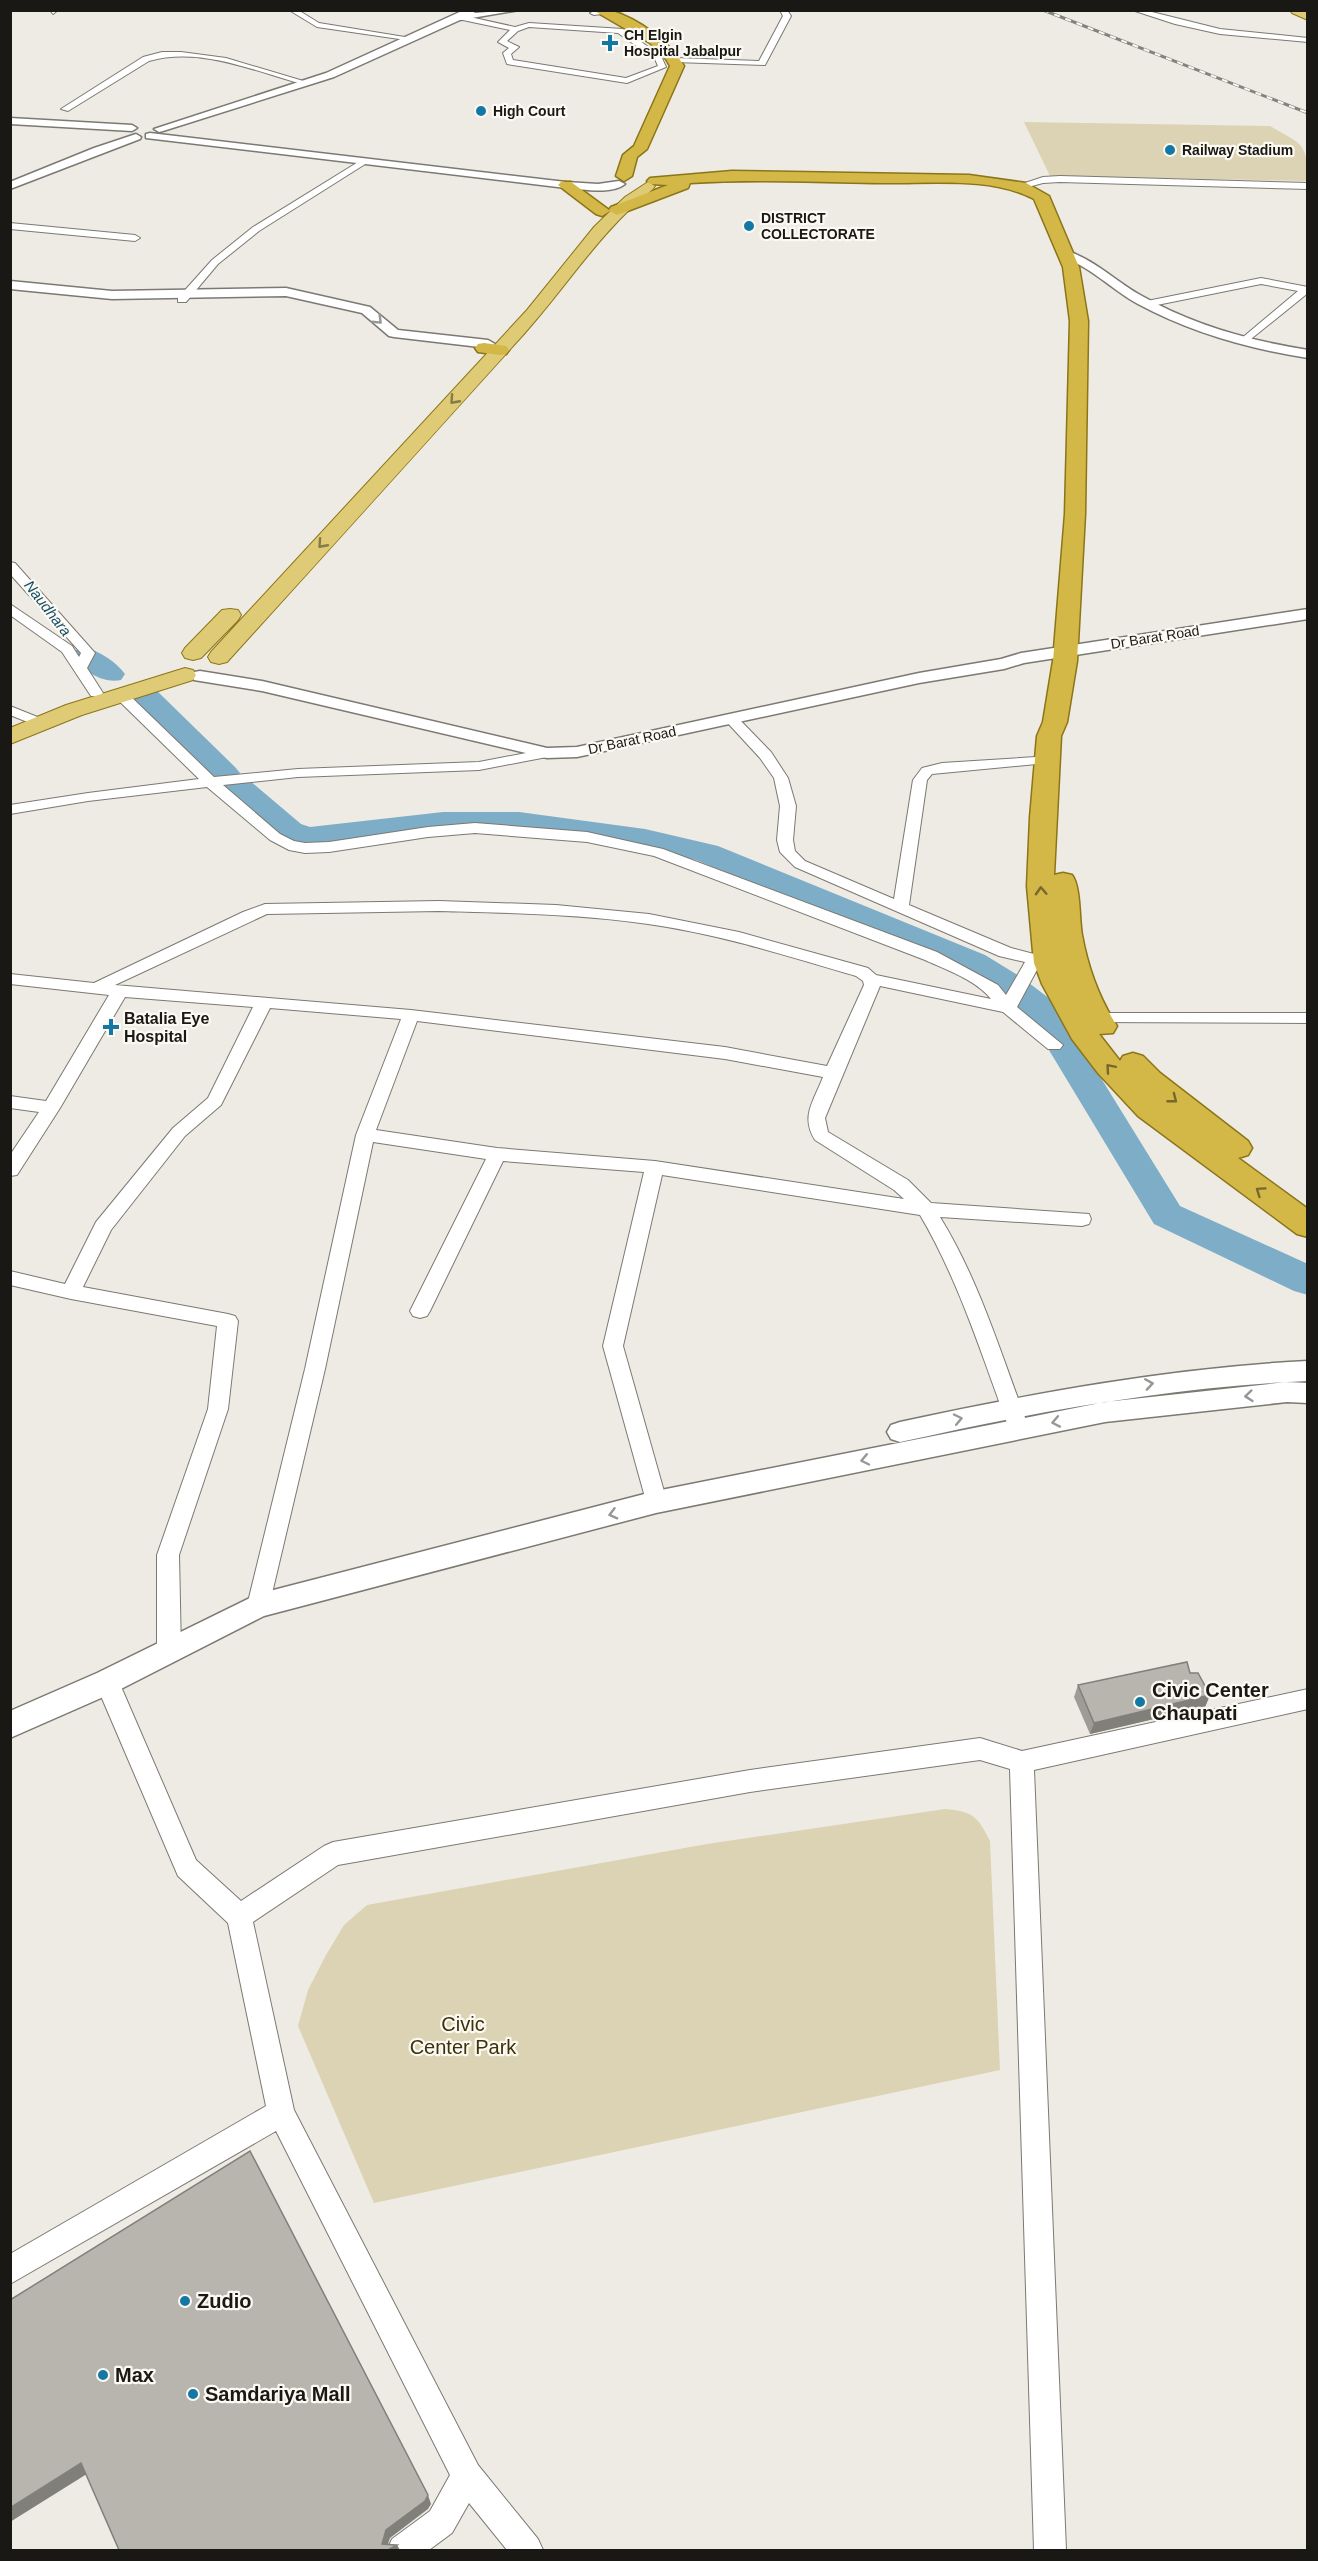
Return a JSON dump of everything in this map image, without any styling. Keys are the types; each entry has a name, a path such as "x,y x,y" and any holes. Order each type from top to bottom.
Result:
{"highway":[{"path":"598,12 649,37 675,60 677,66 640,148 630,155 621,181 704,172 998,177 1031,187 1041,196 1047,206 1070,259 1079,321 1077,466 1065,656 1056,722 1049,736 1047,759 1040,886 1041,962 1056,984 1082,1032 1107,1066 1149,1109 1308,1226"},
{"path":"640,148 649,177"},
{"path":"566,185 609,210 667,189 732,176"},
{"path":"649,177 969,180 1031,187"},
{"path":"1056,722 1062,735 1064,911 1076,969 1097,1018 1119,1048 1149,1080 1209,1127 1308,1198"}],"main road":[{"path":"1296,10 1308,16"},
{"path":"22,719 120,694 188,666 208,653 220,661 491,348 572,244 649,177"},
{"path":"609,210 621,181"},
{"path":"267,578 491,348"},
{"path":"10,737 22,719 96,693 188,666 242,603"}],"street":[{"path":"292,10 317,25 413,39"},
{"path":"156,132 330,75 413,39 472,10"},
{"path":"461,17 515,10"},
{"path":"598,12 628,10"},
{"path":"1134,10 1207,31 1254,38 1308,40"},
{"path":"675,60 762,63 787,12"},
{"path":"461,17 515,29 529,26 620,31 658,58 662,67 627,81 510,62 507,53 515,47 502,42 515,29"},
{"path":"65,109 146,59 160,55 214,59 306,83"},
{"path":"10,121 131,132"},
{"path":"10,126 131,132"},
{"path":"10,186 98,150 131,132 150,126 156,132 366,161 566,185 598,187 621,181"},
{"path":"156,132 564,180 621,181"},
{"path":"185,297 215,262 256,229 366,161"},
{"path":"1031,187 1066,183 1308,188"},
{"path":"10,226 135,238"},
{"path":"1070,259 1147,304 1193,323 1277,349 1307,354"},
{"path":"1147,304 1261,280 1306,290"},
{"path":"10,285 92,294 263,297 301,300 356,314 376,336 389,341 465,355"},
{"path":"1246,340 1306,290"},
{"path":"10,292 100,301 297,294 366,310 394,333 491,348"},
{"path":"10,566 88,653 80,668"},
{"path":"10,608 67,649 96,693"},
{"name":"Dr Barat Road","path":"188,666 261,686 547,753 577,752 919,678 1004,664 1029,666 1065,656 1308,614"},
{"name":"Dr Barat Road","path":"1065,656 1308,622"},
{"name":"Dr Barat Road","path":"220,661 261,686"},
{"path":"120,694 210,782 275,837 289,845 305,849 476,828 587,837 658,852 931,956 964,972 992,989 1008,1008 1054,1045"},
{"path":"731,718 766,755 781,778 788,806 785,840 788,852 801,864 1005,952 1076,969"},
{"path":"10,810 88,797 210,782 298,773 479,766 547,753"},
{"path":"901,908 920,780 927,771 942,767 1047,759"},
{"path":"98,988 124,973 265,909 439,906 556,910 650,919 750,940 862,972 871,979 1008,1008"},
{"path":"1008,1008 1041,962"},
{"path":"10,979 120,991 411,1015 725,1053 833,1073"},
{"path":"871,979 872,985 816,1118 816,1127 821,1136 901,1185 926,1209 941,1234 975,1310 1015,1418"},
{"path":"10,1170 51,1108 120,991"},
{"path":"71,1292 103,1227 179,1132 215,1101 264,1002"},
{"path":"258,1606 315,1369 365,1135 411,1015"},
{"path":"1097,1018 1308,1018"},
{"path":"10,1102 51,1108"},
{"path":"365,1135 497,1154 655,1167 926,1209 1082,1219"},
{"path":"420,1311 497,1154"},
{"path":"655,1167 613,1346 656,1502"},
{"path":"10,1278 71,1292 228,1321 218,1409 168,1555 169,1651"},
{"path":"10,1725 107,1682 258,1606 656,1502 1015,1418 1075,1396 1211,1376 1308,1371"},
{"path":"900,1431 1015,1418 1105,1413 1276,1394 1308,1393"},
{"path":"107,1682 187,1868 239,1917 281,2113 467,2476 528,2550"},
{"path":"239,1917 333,1854 750,1781 980,1749 1022,1762 1308,1698"},
{"path":"1022,1762 1045,2357 1050,2550"},
{"path":"10,2270 281,2113"},
{"path":"403,2550 441,2523 467,2476"}],"green space":[{"name":"Railway Stadium","path":"1024,122 1270,126 1301,146 1306,159 1307,181 1050,176"},
{"name":"Civic Center Park","path":"945,1809 962,1811 974,1817 990,1841 1000,2070 374,2203 298,2026 308,1990 326,1955 344,1925 367,1905 707,1844"}],"building":[{"name":"Civic Center Chaupati","path":"1187,1662 1190,1673 1198,1673 1210,1695 1094,1723 1078,1685"},
{"name":"Samdariya Mall","path":"250,2151 428,2495 425,2501 386,2530 382,2544 397,2545 388,2550 119,2550 81,2463 10,2508 10,2300"}],"waterway":[{"path":"86,656 111,674"},
{"path":"145,695 225,773"},
{"path":"239,786 290,830 307,837 443,821 519,821 645,838 707,853 973,962 1009,984 1042,1010 1167,1215 1308,1281"}],"railway":[{"path":"1043,10 1308,113"}],"place":[{"name":"CH Elgin Hospital Jabalpur","path":"610,43"},
{"name":"High Court","path":"481,111"},
{"name":"Railway Stadium","path":"1170,150"},
{"name":"DISTRICT COLLECTORATE","path":"749,226"},
{"name":"Batalia Eye Hospital","path":"111,1027"},
{"name":"Civic Center Chaupati","path":"1140,1702"},
{"name":"Zudio","path":"185,2301"},
{"name":"Max","path":"103,2375"},
{"name":"Samdariya Mall","path":"193,2394"}],"water label":[{"name":"Naudhara","path":"48,608"}]}
